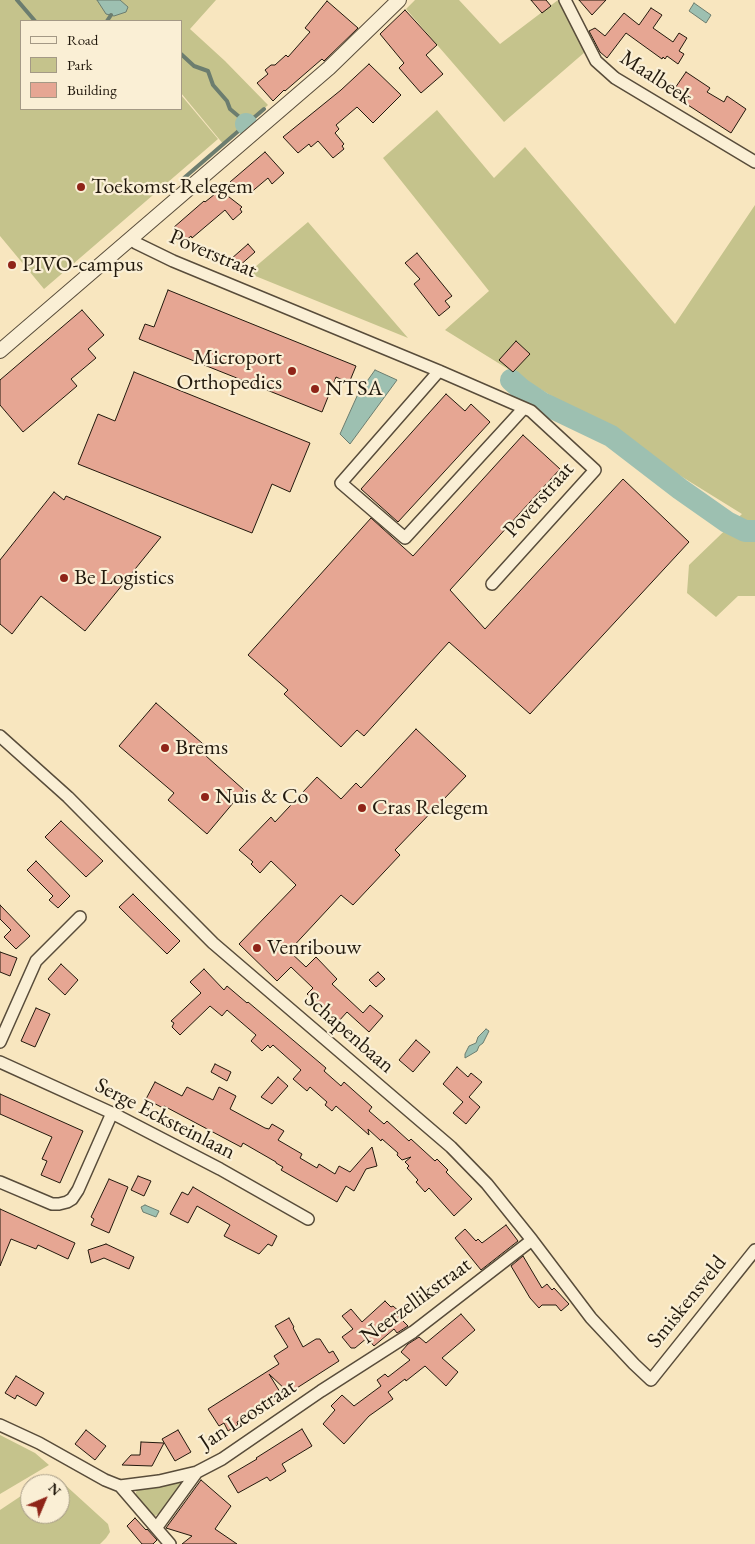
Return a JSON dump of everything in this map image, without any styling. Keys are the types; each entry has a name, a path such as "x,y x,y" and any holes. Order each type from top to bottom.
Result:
{"street":[{"path":"0,351 329,68 399,0"},
{"name":"Maalbeek","path":"565,0 596,61 615,78 755,162"},
{"name":"Poverstraat","path":"131,239 172,261 531,411 595,470 492,584"},
{"path":"439,371 341,483 405,538 524,408"},
{"name":"Schapenbaan","path":"0,736 68,797 213,943 451,1147 487,1184 591,1318 651,1380"},
{"path":"0,1042 36,961 80,917"},
{"name":"Serge Ecksteinlaan","path":"0,1062 112,1113 220,1169 308,1218"},
{"path":"0,1182 52,1204 59,1204 72,1199 78,1190 112,1113"},
{"name":"Neerzellikstraat","path":"321,1391 413,1332 532,1240"},
{"name":"Smiskensveld","path":"651,1380 755,1250"},
{"name":"Jan Leostraat","path":"120,1486 159,1481 197,1472 222,1459 321,1391"},
{"path":"0,1425 39,1443 105,1480 120,1486 170,1544"},
{"name":"Jan Leostraat","path":"157,1528 197,1472"}],"green space":[{"name":"Toekomst Relegem","path":"0,0 216,0 190,29 225,61 268,105 224,145 182,94 182,20 20,20 20,110 182,110 182,96 218,139 44,289 0,236"},
{"path":"415,0 459,0 500,44 558,0 562,0 585,52 504,122 406,9"},
{"path":"437,110 494,178 525,147 675,324 755,205 755,596 738,596 716,617 687,593 689,565 742,514 445,330 489,291 383,158"},
{"path":"308,222 408,338 248,273"},
{"path":"0,1435 35,1453 49,1465 34,1474 20,1474 20,1482 0,1494"},
{"path":"182,1481 183,1483 162,1511 155,1516 136,1498 138,1489"},
{"path":"70,1489 108,1524 110,1532 100,1544 0,1544 0,1510 20,1497 20,1524 70,1524"}],"shaded area":[{"path":"97,0 120,0 128,7 126,12 114,16 106,14"},
{"path":"694,3 711,15 706,23 689,11"},
{"path":"375,370 397,380 350,444 340,434 358,394"},
{"path":"486,1029 489,1031 483,1043 477,1051 465,1058 469,1046 476,1043 478,1037"},
{"path":"145,1205 159,1211 156,1217 143,1212 141,1207"}],"building":[{"path":"531,0 546,0 551,6 542,13"},
{"path":"579,0 606,0 592,15"},
{"path":"327,1 358,28 324,61 322,59 273,101 257,83 268,74 265,70 271,65 275,65 286,55 288,57 310,32 305,28"},
{"path":"651,8 662,15 653,28 673,42 679,33 687,38 679,51 684,54 678,64 667,56 665,59 663,57 662,59 626,33 607,58 600,52 589,31 595,28 605,36 624,13 639,25"},
{"path":"405,10 437,45 426,55 443,74 421,93 399,68 404,63 380,34"},
{"path":"369,64 401,95 373,123 357,107 336,125 339,129 335,133 344,144 342,146 344,149 333,158 318,141 311,147 309,144 298,153 283,137 341,90"},
{"path":"686,72 710,88 707,92 724,102 727,96 746,109 731,133 671,94"},
{"path":"265,152 284,173 272,184 268,178 249,194 230,182"},
{"path":"220,190 242,207 240,209 242,212 233,220 225,210 192,238 191,236 184,242 173,228 204,201"},
{"path":"248,244 255,252 238,267 231,259"},
{"path":"417,253 452,296 445,301 450,307 439,316 414,284 420,279 405,263"},
{"path":"168,290 356,366 349,383 336,377 322,412 139,339 145,324 154,327"},
{"path":"82,310 104,335 88,349 96,358 71,379 77,386 23,432 0,405 0,380"},
{"path":"516,341 530,354 513,372 499,360"},
{"path":"134,372 310,443 290,492 272,484 252,533 78,464 98,414 115,421"},
{"path":"446,394 465,411 471,404 490,422 398,522 361,489"},
{"path":"523,435 560,469 450,590 485,629 623,479 689,542 530,714 449,642 364,736 357,730 341,747 284,694 288,690 248,655 371,518 413,556"},
{"name":"Be Logistics","path":"54,492 64,500 66,496 161,537 85,631 41,596 12,634 0,624 0,560"},
{"path":"156,703 210,750 206,756 244,790 207,834 168,800 174,793 119,746"},
{"name":"Cras Relegem","path":"416,729 466,776 395,850 400,855 353,905 341,895 289,951 306,967 316,957 337,979 332,984 363,1013 370,1005 383,1016 369,1032 347,1012 338,1022 307,994 313,988 291,967 277,981 239,944 296,885 271,861 260,873 251,864 253,862 239,850 271,817 275,822 317,777 341,799 356,783 361,788"},
{"path":"61,821 103,861 86,877 45,837"},
{"path":"36,861 70,896 58,908 49,900 53,896 27,870"},
{"path":"133,894 180,941 167,954 119,907"},
{"path":"0,905 30,936 16,949 4,937 11,930 0,919"},
{"path":"0,952 17,958 10,976 0,972"},
{"path":"61,964 78,980 65,995 48,979"},
{"path":"204,969 224,990 227,986 248,1002 326,1068 324,1071 341,1086 344,1082 372,1107 369,1111 384,1124 387,1121 409,1141 411,1139 435,1161 437,1159 448,1170 446,1172 472,1199 454,1216 429,1188 425,1192 416,1182 418,1180 407,1168 409,1166 405,1162 411,1157 402,1160 397,1155 398,1153 382,1139 381,1141 368,1129 369,1135 336,1106 332,1111 325,1105 327,1102 310,1087 307,1091 293,1079 301,1070 273,1045 270,1048 268,1045 262,1051 251,1041 256,1035 227,1010 222,1016 210,1006 180,1035 172,1027 174,1023 171,1021 201,993 190,982"},
{"path":"378,972 385,979 376,987 369,980"},
{"path":"36,1008 50,1014 35,1047 21,1041"},
{"path":"416,1040 430,1052 413,1072 399,1060"},
{"path":"215,1064 231,1072 227,1081 211,1072"},
{"path":"457,1067 468,1077 471,1073 482,1082 469,1097 480,1107 466,1124 453,1113 463,1102 443,1084"},
{"path":"278,1077 288,1086 272,1104 261,1097"},
{"path":"155,1082 182,1096 187,1087 213,1100 219,1087 236,1096 230,1109 265,1128 269,1129 272,1124 284,1131 278,1140 302,1154 300,1158 317,1168 319,1164 335,1174 339,1166 350,1172 372,1147 377,1166 366,1169 354,1191 346,1186 337,1202 281,1170 283,1167 276,1162 243,1143 241,1147 164,1106 163,1108 146,1099"},
{"path":"0,1094 83,1131 60,1183 41,1175 47,1161 42,1159 52,1137 0,1114"},
{"path":"138,1176 151,1181 144,1196 131,1190"},
{"path":"109,1179 128,1187 109,1233 91,1225 94,1219 91,1217"},
{"path":"193,1187 277,1236 272,1246 268,1244 259,1254 224,1236 230,1225 197,1206 188,1223 170,1214 182,1192 188,1195"},
{"path":"0,1209 75,1243 68,1259 38,1245 36,1249 11,1239 0,1266"},
{"path":"506,1225 518,1241 481,1270 455,1238 465,1229 476,1241 478,1239 482,1243"},
{"path":"106,1244 134,1257 129,1269 104,1258 91,1263 88,1250"},
{"path":"523,1256 542,1288 547,1284 552,1290 554,1288 569,1304 561,1311 556,1305 542,1305 539,1308 530,1298 511,1266"},
{"path":"385,1301 401,1313 398,1316 408,1326 397,1333 394,1329 374,1346 367,1338 355,1348 351,1348 342,1337 353,1329 342,1316 351,1309 362,1322"},
{"path":"461,1314 475,1330 442,1358 458,1372 446,1386 425,1366 388,1392 393,1399 369,1416 344,1444 323,1424 335,1410 331,1406 342,1395 354,1406 381,1386 377,1380 385,1374 388,1377 410,1360 401,1352 408,1344 419,1337 426,1343"},
{"path":"289,1318 303,1347 316,1339 320,1339 329,1353 333,1351 339,1361 289,1393 269,1374 283,1397 237,1422 238,1425 228,1431 224,1423 219,1426 208,1409 279,1364 274,1356 288,1347 275,1326"},
{"path":"16,1376 44,1393 36,1406 17,1395 15,1399 5,1393"},
{"path":"302,1429 312,1446 282,1464 286,1471 270,1481 267,1477 238,1493 228,1476"},
{"path":"86,1430 106,1446 95,1460 75,1444"},
{"path":"178,1430 191,1452 175,1461 162,1439"},
{"path":"141,1442 164,1443 152,1466 122,1465 131,1455 140,1455"},
{"path":"201,1480 231,1506 215,1529 237,1544 182,1544 192,1536 166,1528"},
{"path":"135,1518 157,1540 153,1544 142,1544 127,1526"}],"waterway":[{"path":"17,0 34,20"},
{"path":"108,20 111,15"},
{"path":"182,55 194,66 208,71 213,85 227,101 230,109 246,124"},
{"path":"184,178 264,109"},
{"path":"511,380 542,403 611,436 727,522 745,531 755,531"}],"place":[{"name":"Toekomst Relegem","path":"81,187"},
{"name":"PIVO-campus","path":"12,265"},
{"name":"Microport Orthopedics","path":"292,371"},
{"name":"NTSA","path":"315,389"},
{"name":"Be Logistics","path":"64,578"},
{"name":"Brems","path":"165,748"},
{"name":"Nuis & Co","path":"205,797"},
{"name":"Cras Relegem","path":"362,808"},
{"name":"Venribouw","path":"257,948"}]}
